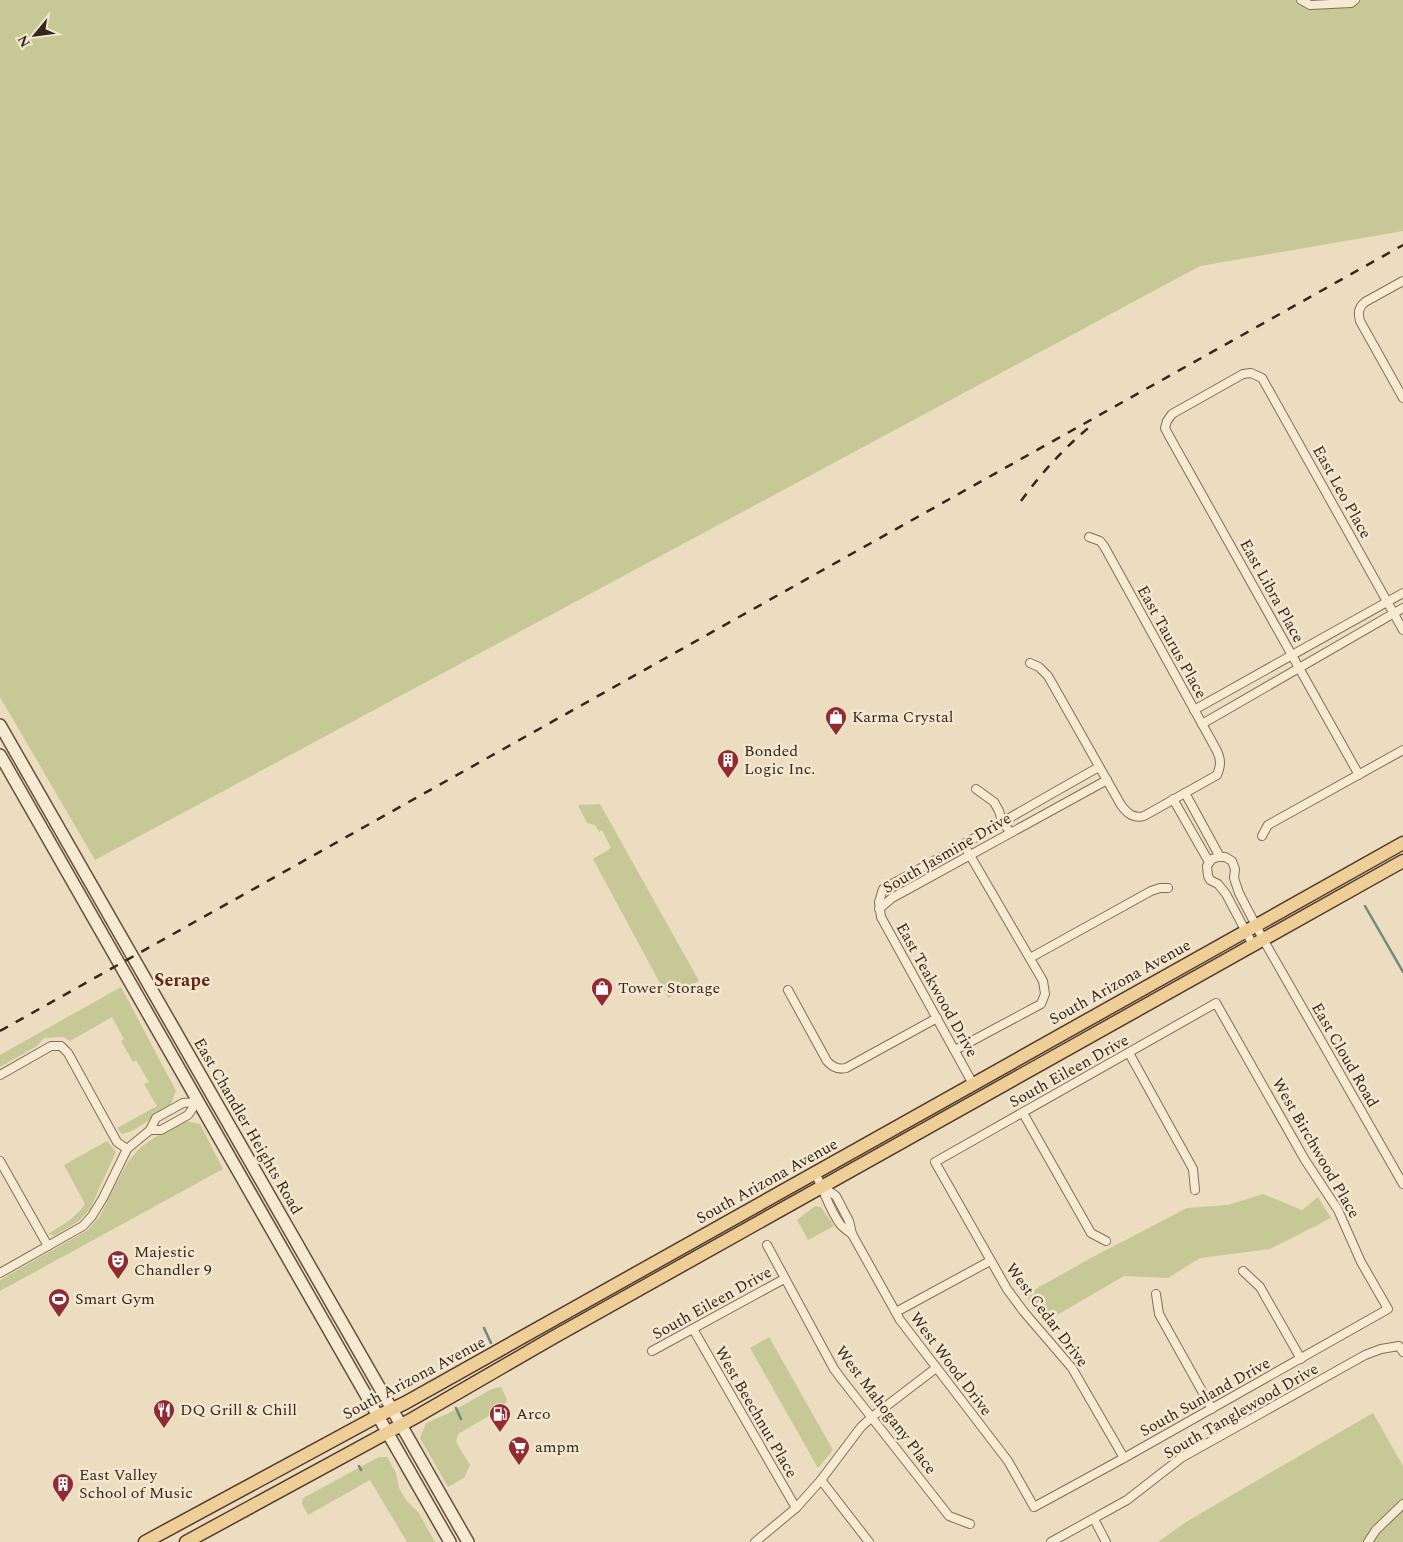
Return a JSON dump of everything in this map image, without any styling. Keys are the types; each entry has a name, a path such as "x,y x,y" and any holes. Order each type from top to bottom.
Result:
{"main road":[{"name":"East Chandler Heights Road","path":"0,725 468,1542"},
{"name":"East Chandler Heights Road","path":"0,755 450,1542"},
{"name":"South Arizona Avenue","path":"145,1542 392,1410 1403,843"},
{"name":"South Arizona Avenue","path":"186,1542 400,1426 600,1311 1403,861"},
{"path":"100,930 113,922"},
{"path":"593,1298 600,1311"}],"street":[{"path":"1301,0 1310,5 1351,2 1355,0"},
{"path":"1403,281 1365,302 1360,307 1358,313 1360,321 1403,398"},
{"name":"East Libra Place","path":"1252,373 1243,374 1172,414 1167,420 1165,428 1359,775"},
{"name":"East Leo Place","path":"1252,373 1262,378 1403,630"},
{"name":"East Taurus Place","path":"1089,537 1100,540 1104,546 1221,760 1217,775 1185,793"},
{"path":"1194,710 1403,593"},
{"path":"1202,724 1403,608"},
{"path":"1030,663 1039,667 1048,676 1126,812 1132,816 1144,816 1185,793 1220,857"},
{"path":"1262,836 1268,825 1403,750"},
{"name":"South Jasmine Drive","path":"879,909 883,889 964,845 1002,821 1099,767"},
{"name":"South Jasmine Drive","path":"879,909 892,898 1107,780"},
{"path":"976,789 994,802 1002,821 1010,832"},
{"path":"1173,799 1209,862"},
{"path":"955,1050 1041,1004 1045,994 1043,981 964,845"},
{"path":"1220,857 1228,859 1234,865 1236,886 1258,942 1251,928 1226,894 1218,884 1210,880 1207,866 1212,859 1220,857"},
{"path":"1030,958 1151,891 1168,888"},
{"name":"East Teakwood Drive","path":"879,909 881,917 973,1084"},
{"name":"East Cloud Road","path":"1258,942 1403,1184"},
{"path":"788,990 827,1061 836,1068 841,1069 937,1018"},
{"name":"South Eileen Drive","path":"935,1162 1216,1003"},
{"name":"West Birchwood Place","path":"1216,1003 1305,1160 1338,1210 1361,1262 1388,1309"},
{"path":"0,1075 51,1046 61,1046 68,1053 115,1140 127,1149"},
{"path":"1129,1053 1193,1169 1195,1190"},
{"path":"150,1130 162,1130 188,1115 197,1102"},
{"path":"0,1273 83,1226 92,1216 127,1149 150,1130 156,1118 183,1103 197,1102"},
{"path":"1023,1113 1091,1233 1106,1241"},
{"path":"0,1161 48,1246"},
{"name":"West Cedar Drive","path":"935,1162 990,1261 1016,1302 1072,1368 1124,1458"},
{"name":"West Wood Drive","path":"815,1173 823,1187 827,1201 841,1226 852,1234 905,1328 1008,1461 1034,1507"},
{"name":"West Mahogany Place","path":"767,1245 834,1369 949,1516 970,1524"},
{"path":"896,1312 990,1261"},
{"path":"1243,1271 1260,1287 1301,1359"},
{"name":"South Eileen Drive","path":"652,1351 784,1279"},
{"path":"1156,1294 1159,1314 1212,1409"},
{"name":"South Sunland Drive","path":"1034,1507 1388,1309"},
{"name":"West Beechnut Place","path":"693,1329 796,1508"},
{"name":"South Tanglewood Drive","path":"1051,1542 1127,1500 1180,1458 1365,1355 1381,1350 1401,1349"},
{"path":"755,1542 796,1508 821,1480 861,1427 936,1368"},
{"name":"West Beechnut Place","path":"821,1480 869,1542"},
{"path":"1368,1542 1376,1530 1403,1504"},
{"path":"1094,1519 1106,1542"}],"green space":[{"path":"0,0 1403,0 1403,231 1200,266 95,860 0,697"},
{"path":"600,804 699,981 668,998 593,859 611,848 602,830 599,832 595,825 587,823 578,805"},
{"path":"121,987 176,1091 171,1104 141,1126 122,1134 117,1128 157,1106 144,1084 149,1082 136,1060 133,1062 121,1041 124,1039 112,1017 70,1041 63,1037 44,1038 37,1046 0,1067 0,1055"},
{"path":"185,1121 200,1124 223,1169 0,1291 0,1280 88,1230 100,1216 129,1160 141,1147"},
{"path":"107,1141 116,1152 90,1209 79,1221 54,1236 48,1234 73,1217 85,1204 64,1165"},
{"path":"1263,1194 1302,1210 1318,1197 1331,1218 1270,1249 1200,1258 1168,1278 1124,1276 1045,1322 1025,1295 1187,1208 1228,1205"},
{"path":"815,1206 821,1207 834,1226 808,1240 797,1220"},
{"path":"769,1337 833,1450 818,1468 750,1348"},
{"path":"501,1387 507,1400 504,1407 458,1434 456,1442 470,1465 464,1478 448,1487 420,1438 426,1423 449,1413 492,1389"},
{"path":"1373,1413 1403,1466 1403,1542 1158,1542 1186,1522"},
{"path":"379,1457 387,1457 396,1473 399,1488 406,1500 418,1512 435,1542 407,1542 370,1480 308,1515 302,1504 303,1498"}],"waterway":[{"path":"1365,906 1403,972"},
{"path":"484,1328 491,1343"},
{"path":"456,1408 461,1419"},
{"path":"359,1466 361,1470"}],"railway":[{"path":"0,1031 1403,245"},
{"path":"1021,501 1054,460 1093,424"}],"place":[{"name":"Karma Crystal","path":"836,736"},
{"name":"Bonded Logic Inc.","path":"728,779"},
{"name":"Tower Storage","path":"602,1007"},
{"name":"Majestic Chandler 9","path":"118,1280"},
{"name":"Smart Gym","path":"59,1318"},
{"name":"DQ Grill & Chill","path":"164,1429"},
{"name":"Arco","path":"500,1433"},
{"name":"ampm","path":"519,1466"},
{"name":"East Valley School of Music","path":"63,1503"}],"district":[{"name":"Serape","path":"182,980"}]}
